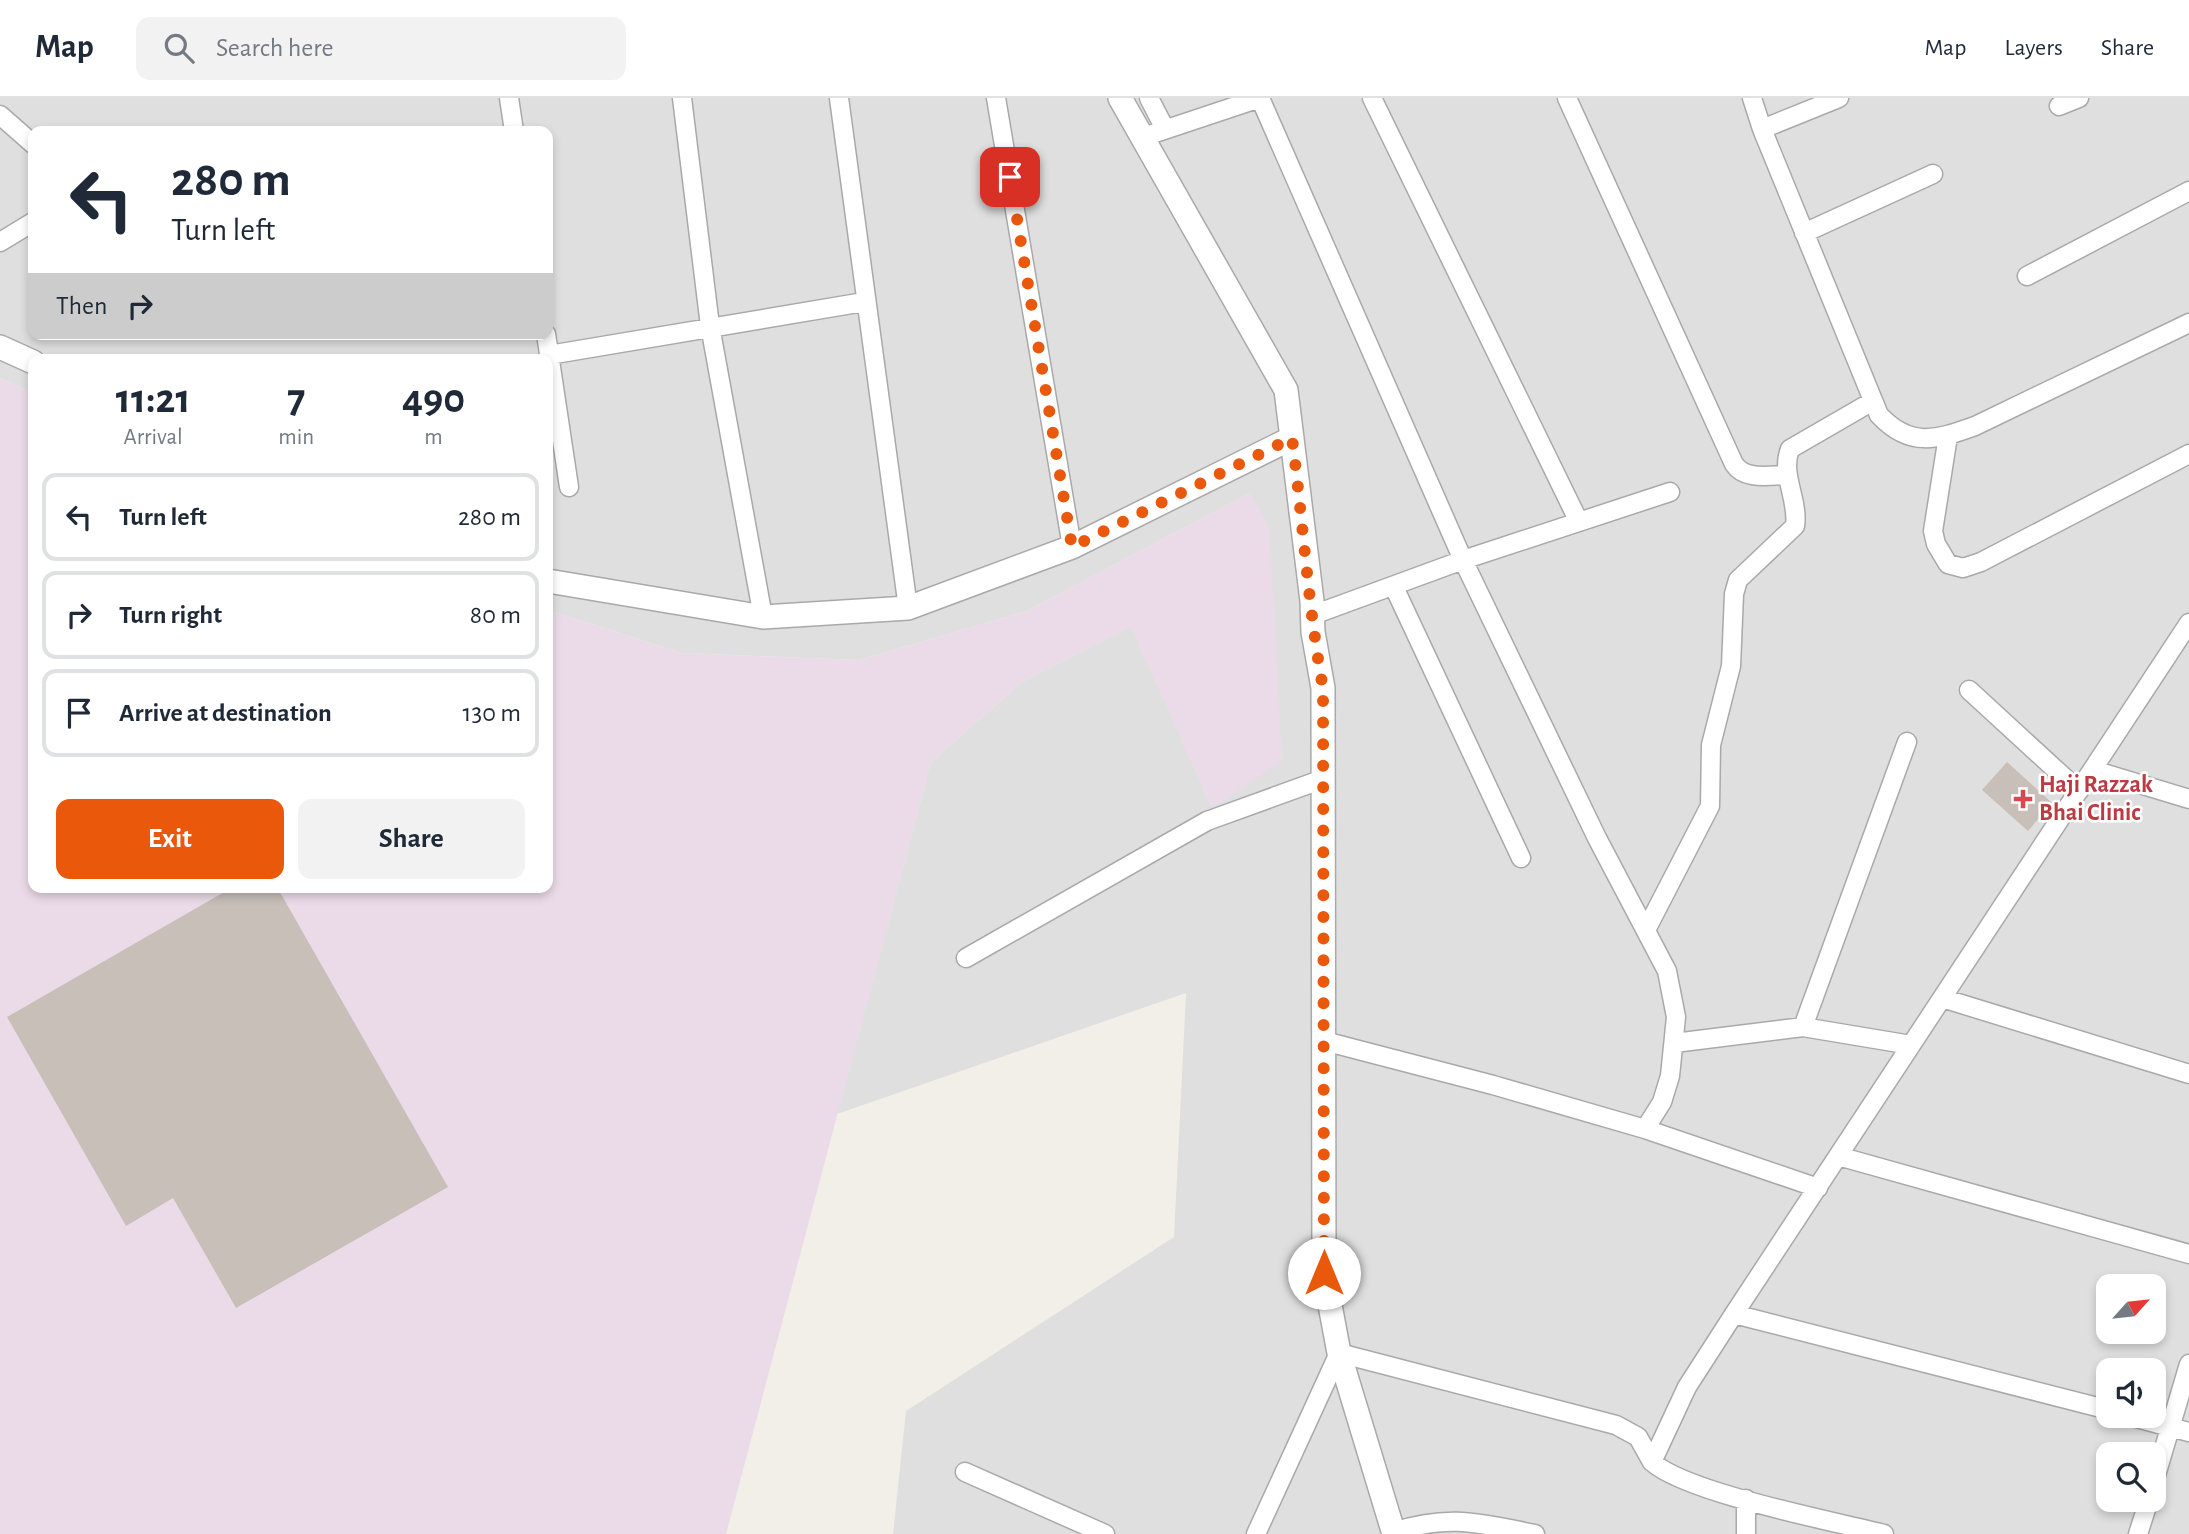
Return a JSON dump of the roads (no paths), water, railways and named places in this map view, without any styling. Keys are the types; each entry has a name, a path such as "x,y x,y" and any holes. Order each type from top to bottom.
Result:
{"street":[{"path":"509,98 513,126"},
{"path":"682,98 710,326 763,618"},
{"path":"839,98 864,302 908,608"},
{"path":"996,98 1072,547"},
{"path":"1120,98 1286,390 1323,688 1324,1273 1339,1353 1394,1533 1436,1521 1459,1520 1535,1534"},
{"path":"1149,98 1165,129"},
{"path":"1143,137 1260,98 1463,560 1597,838 1672,985 1676,1017 1667,1090 1645,1129"},
{"path":"1372,98 1579,522"},
{"path":"1567,98 1734,464 1740,472 1748,475 1788,475"},
{"path":"1752,98 1762,129 1873,401 1879,415 1894,432 1917,439 1948,436 1975,426 2189,323"},
{"path":"1762,129 1839,98"},
{"path":"2059,106 2079,98"},
{"path":"0,115 28,140"},
{"path":"1804,233 1933,174"},
{"path":"2027,275 2189,191"},
{"path":"0,242 28,225"},
{"path":"553,354 864,302"},
{"path":"0,347 28,360"},
{"path":"553,381 569,487"},
{"path":"1646,930 1710,806 1711,745 1731,666 1734,594 1738,580 1795,526 1797,514 1788,475 1787,457 1790,449 1803,439 1873,401"},
{"path":"1948,436 1933,531 1936,544 1948,564 1963,568 1981,562 2189,454"},
{"path":"553,582 763,618 908,608 1072,547 1292,438"},
{"path":"1313,615 1463,560 1670,492"},
{"path":"1394,587 1521,858"},
{"path":"1652,1462 1687,1387 2189,623"},
{"path":"1969,690 2079,791"},
{"path":"1803,1027 1907,743"},
{"path":"2093,770 2189,799"},
{"path":"966,958 1194,828 1323,779"},
{"path":"1942,998 2189,1074"},
{"path":"1674,1043 1803,1027 1911,1045"},
{"path":"1324,1041 1493,1085 1645,1129 1818,1188"},
{"path":"1839,1156 2189,1254"},
{"path":"1734,1314 2096,1407"},
{"path":"1339,1353 1616,1425 1638,1437 1652,1462 1672,1475 1746,1499 1884,1534"},
{"path":"1256,1534 1339,1353"},
{"path":"2166,1443 2189,1364"},
{"path":"2166,1426 2189,1432"},
{"path":"965,1472 1105,1534"},
{"path":"1746,1499 1746,1534"},
{"path":"2138,1534 2145,1512"}],"place":[{"name":"Haji Razzak Bhai Clinic","path":"2023,799"}]}
